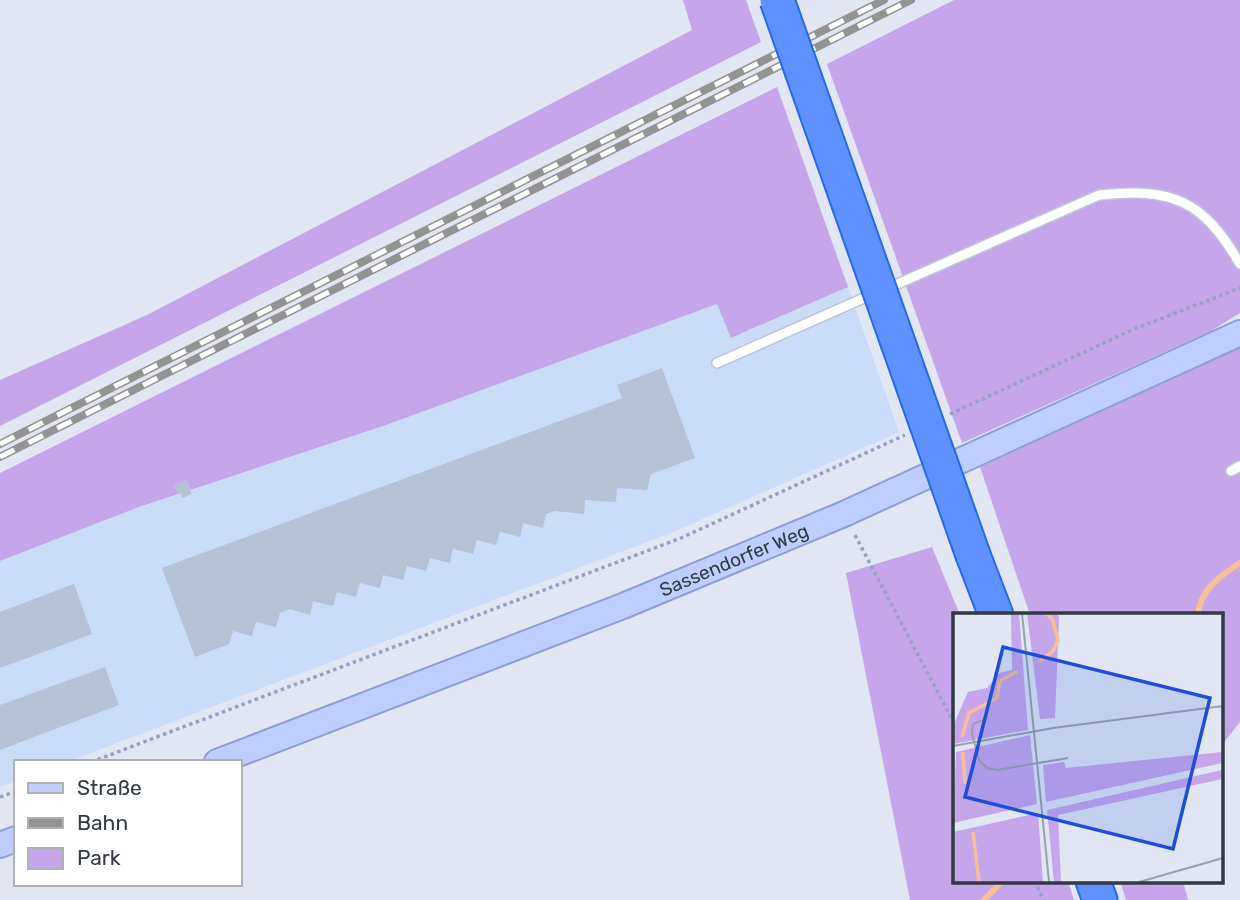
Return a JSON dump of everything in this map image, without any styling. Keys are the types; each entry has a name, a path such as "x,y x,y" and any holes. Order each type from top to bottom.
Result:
{"highway":[{"path":"777,0 995,613"},
{"path":"1094,883 1100,900"}],"street":[{"name":"Sassendorfer Weg","path":"222,760 623,606 844,514 1240,333"}],"lane":[{"path":"717,363 1099,195 1134,191 1161,194 1196,208 1216,227 1240,264"},
{"path":"1231,471 1240,466"}],"path":[{"path":"946,416 1134,329 1240,288"},
{"path":"96,760 681,538 908,434"},
{"path":"844,514 953,721"},
{"path":"1035,883 1044,900"}],"shaded area":[{"path":"848,287 899,432 671,533 72,760 14,760 14,782 0,787 0,561 139,507 386,425 717,304 732,338"}],"green space":[{"path":"683,0 746,0 761,42 0,426 0,380 147,315 692,30"},
{"path":"954,0 1240,0 1240,313 1211,331 962,443 827,64"},
{"path":"777,87 848,287 731,338 717,304 386,425 139,507 0,561 0,473"},
{"path":"1240,348 1240,722 1222,745 1222,613 1029,613 980,467"},
{"path":"932,547 959,613 953,613 953,883 1069,883 1074,900 910,900 846,573"},
{"path":"1121,883 1184,883 1188,900 1126,900"}],"building":[{"path":"662,368 695,458 651,474 647,490 617,488 616,502 585,500 584,514 555,511 546,514 543,528 523,523 520,537 500,532 496,545 477,540 473,554 453,549 450,563 430,558 426,571 407,566 403,580 383,575 380,588 360,583 356,597 337,592 333,606 313,601 310,615 290,609 280,613 276,627 256,622 252,636 233,631 229,644 195,657 162,568 622,398 617,385"},
{"path":"187,480 192,494 182,498 174,485"},
{"path":"74,584 92,634 0,668 0,612"},
{"path":"105,667 119,705 0,750 0,705"}],"waterway":[{"path":"1198,613 1207,591 1219,578 1240,563"},
{"path":"984,900 1000,883"}],"railway":[{"path":"0,444 884,0"},
{"path":"0,457 911,0"}]}
